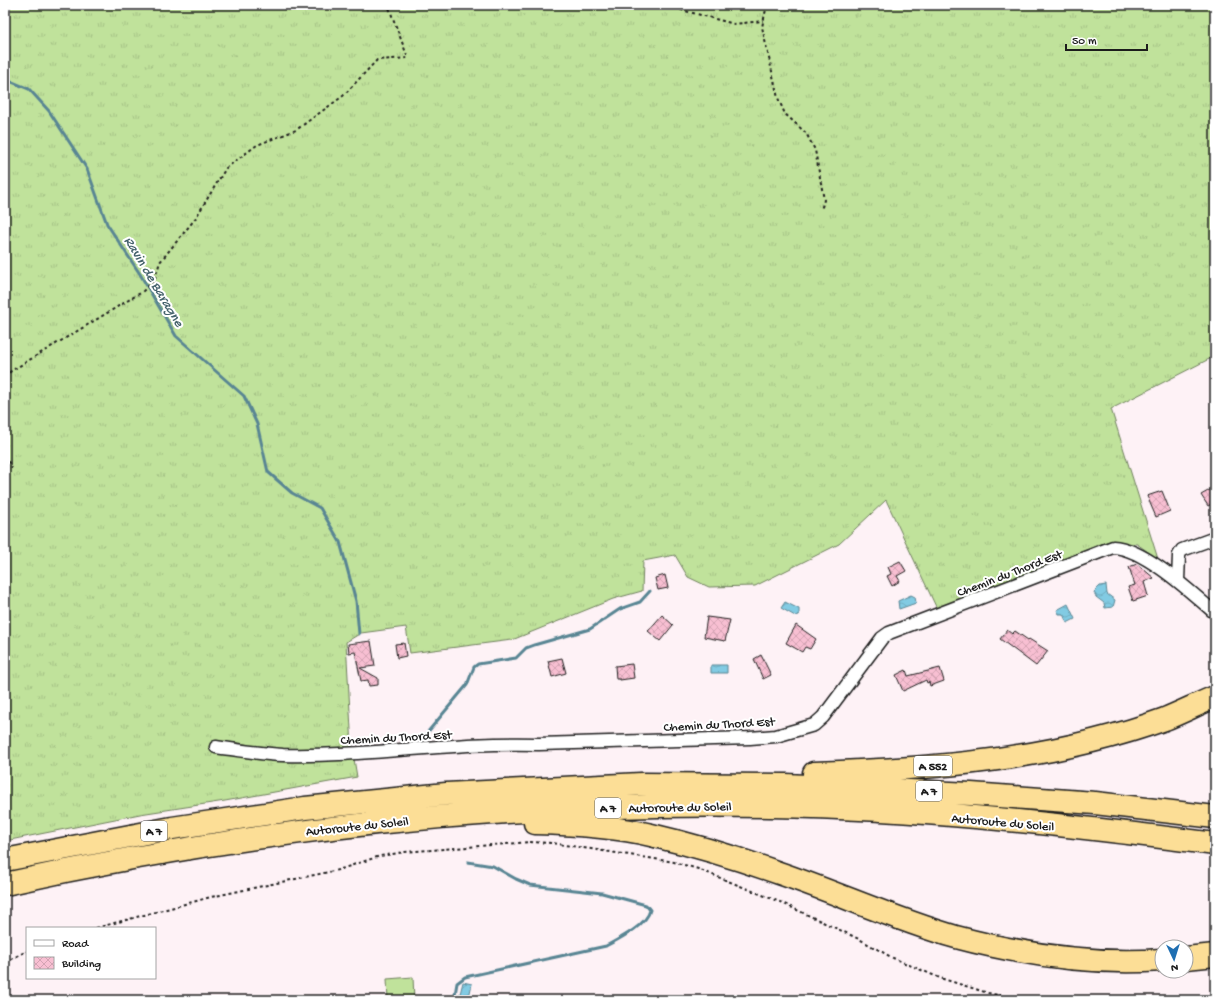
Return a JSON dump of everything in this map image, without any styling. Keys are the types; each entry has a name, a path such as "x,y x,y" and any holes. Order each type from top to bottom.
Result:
{"highway":[{"name":"A 552","path":"641,784 776,774 863,772 964,764 1012,757 1063,747 1165,719 1215,697"},
{"name":"Autoroute du Soleil","path":"5,860 172,828 305,808 446,794 641,784 786,785 971,794 1095,803 1215,817"},
{"name":"Autoroute du Soleil","path":"5,884 154,854 265,836 369,823 459,814 649,806 771,806 928,814 1114,831 1215,844"},
{"path":"5,891 133,866 296,841 378,831 496,822 541,823 604,827 657,836 779,873 877,910 955,936 994,947 1087,961 1127,962 1154,960"},
{"path":"1194,957 1215,955"}],"street":[{"path":"1178,581 1179,555 1182,550 1215,538"},
{"name":"Chemin du Thord Est","path":"216,747 283,755 358,754 506,743 547,744 776,736 819,722 882,638 890,633 1113,547 1120,547 1137,555 1178,581 1215,613"}],"path":[{"path":"5,377 11,371 142,292 154,281 160,262 195,219 226,168 257,145 296,130 343,96 377,60 408,58 388,5"},
{"path":"663,5 734,24 763,20"},
{"path":"767,5 762,27 781,104 785,114 806,133 815,150 824,200 821,210"},
{"path":"5,456 12,468"},
{"path":"100,927 211,898 338,870 380,856 405,852 522,843 552,843 674,862 698,869 780,902 859,939 893,958 940,978 988,993 1022,1000"},
{"path":"5,962 26,952"}],"green space":[{"path":"5,5 1215,5 1215,356 1111,409 1158,559 1137,544 1106,542 938,611 886,500 839,544 755,586 709,587 688,577 675,555 643,561 642,591 613,599 512,640 410,653 406,627 361,633 346,642 352,747 357,777 225,801 140,814 5,841"},
{"path":"413,977 414,1000 388,1000 387,979"}],"water":[{"path":"1106,585 1107,594 1115,600 1113,607 1105,608 1104,603 1096,597 1094,592 1100,586"},
{"path":"911,595 915,597 916,603 899,609 898,601"},
{"path":"785,602 799,609 799,615 795,616 781,608"},
{"path":"1068,604 1075,619 1067,623 1063,614 1059,614 1057,610"},
{"path":"711,665 727,665 727,673 711,673"},
{"path":"463,982 472,984 469,997 460,994"}],"building":[{"path":"1215,487 1215,502 1208,506 1201,495"},
{"path":"1162,491 1170,511 1156,517 1147,496"},
{"path":"900,561 906,571 897,576 900,581 892,586 887,576 891,574 888,567"},
{"path":"1137,564 1154,578 1144,582 1148,596 1133,601 1128,587 1135,585 1129,567"},
{"path":"665,575 668,588 658,590 655,578"},
{"path":"662,615 673,625 660,641 648,631"},
{"path":"707,617 730,620 725,641 704,637"},
{"path":"796,625 816,639 810,649 805,647 802,652 786,643"},
{"path":"1007,630 1012,634 1015,631 1048,651 1036,666 1000,639"},
{"path":"371,641 375,666 360,668 378,678 378,685 369,686 368,680 361,681 355,652 349,653 348,644"},
{"path":"404,643 406,656 397,658 395,644"},
{"path":"761,655 771,675 763,679 754,659"},
{"path":"562,658 566,673 552,677 548,661"},
{"path":"632,664 634,678 620,680 616,679 615,666"},
{"path":"940,668 944,681 930,686 929,682 927,683 926,680 903,691 896,675 906,670 908,676"}],"waterway":[{"name":"Ravin de Baragne","path":"5,79 29,89 49,111 87,169 107,224 140,274 176,336 244,396 257,424 268,472 292,493 320,508 340,542 356,601 359,634"},
{"path":"421,740 467,685 474,667 478,664 516,658 526,648 590,629 620,609 640,602 650,591"},
{"path":"454,1000 457,983 465,977 606,946 638,926 648,916 650,910 646,905 602,893 530,885 493,866 468,862"}]}
